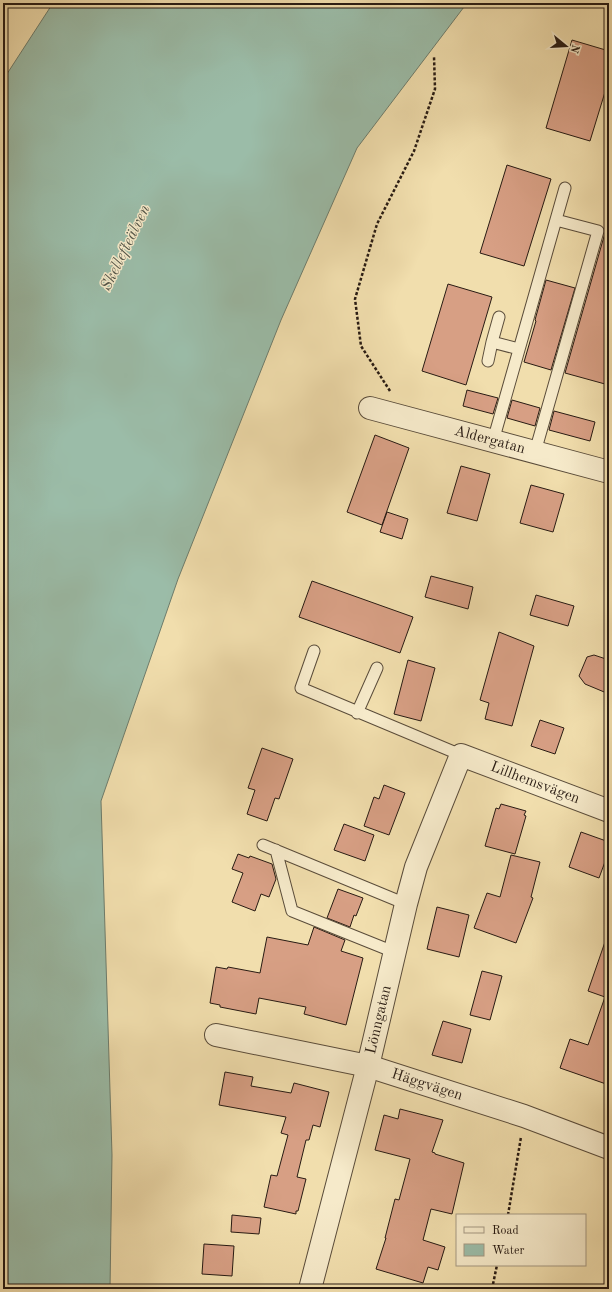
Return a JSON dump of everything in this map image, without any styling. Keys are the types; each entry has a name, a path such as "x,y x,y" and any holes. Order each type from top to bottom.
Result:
{"street":[{"name":"Aldergatan","path":"370,408 609,472"},
{"name":"Lillhemsvägen","path":"461,755 609,811"},
{"name":"Lönngatan","path":"310,1289 368,1066 394,952 416,867 461,755"},
{"name":"Häggvägen","path":"216,1035 368,1066 524,1116 609,1148"}],"lane":[{"path":"493,441 565,188"},
{"path":"535,452 598,231 556,220"},
{"path":"488,361 499,317"},
{"path":"492,342 519,349"},
{"path":"314,651 301,688 357,713 461,755"},
{"path":"357,713 377,668"},
{"path":"264,845 406,904"},
{"path":"276,850 292,911 394,952"}],"path":[{"path":"395,414 392,394 361,346 355,299 377,224 414,151 435,89 434,56"},
{"path":"508,1214 524,1116"},
{"path":"492,1289 497,1266"}],"water":[{"name":"Skellefteälven","path":"53,3 467,3 357,148 281,320 178,579 101,801 112,1155 110,1289 3,1289 3,80"}],"building":[{"path":"572,40 609,51 609,79 590,141 546,128"},
{"path":"507,165 551,179 524,266 480,253"},
{"path":"605,227 609,228 609,371 605,384 565,373 605,233"},
{"path":"546,280 575,288 551,370 524,362"},
{"path":"448,284 492,297 466,385 422,371"},
{"path":"467,390 498,398 493,414 463,406"},
{"path":"512,400 540,408 535,426 507,418"},
{"path":"554,411 595,422 590,441 549,430"},
{"path":"375,435 409,448 382,525 347,512"},
{"path":"461,466 490,474 477,521 447,513"},
{"path":"531,485 564,494 553,532 520,523"},
{"path":"387,512 408,519 402,539 380,532"},
{"path":"431,576 473,587 468,609 425,597"},
{"path":"312,581 413,617 400,653 299,617"},
{"path":"536,595 574,606 568,626 530,615"},
{"path":"499,632 534,646 512,726 485,719 489,703 480,700"},
{"path":"594,655 609,660 609,694 585,684 579,676 587,657"},
{"path":"408,660 435,668 421,721 394,714"},
{"path":"540,720 564,728 555,754 531,746"},
{"path":"262,748 293,759 279,799 275,798 267,821 247,814 255,790 248,788"},
{"path":"384,785 405,793 389,835 364,826 374,797 379,799"},
{"path":"501,804 526,811 524,815 526,816 515,854 485,846 496,808 499,809"},
{"path":"344,824 374,835 365,861 334,850"},
{"path":"581,832 609,842 609,851 599,878 569,867"},
{"path":"238,854 249,858 250,856 272,864 276,879 269,897 261,894 255,911 232,902 243,873 232,869"},
{"path":"511,855 540,862 531,897 533,898 516,943 474,928 487,893 500,897"},
{"path":"338,889 363,898 356,916 354,915 350,927 327,918"},
{"path":"437,907 469,915 459,957 427,949"},
{"path":"314,927 345,940 341,951 363,958 346,1025 304,1014 306,1007 259,998 256,1014 220,1007 220,1005 210,1003 216,967 227,969 228,967 260,973 267,937 308,945"},
{"path":"606,939 609,939 609,1085 560,1068 570,1039 588,1045 605,997 588,991"},
{"path":"482,971 502,976 490,1020 470,1015"},
{"path":"443,1021 471,1029 462,1063 432,1055"},
{"path":"225,1072 253,1077 251,1086 291,1093 294,1083 329,1092 320,1127 313,1125 309,1140 306,1140 297,1177 306,1179 296,1214 264,1207 271,1175 277,1176 288,1135 281,1133 286,1117 219,1105"},
{"path":"400,1109 443,1120 432,1152 464,1163 452,1214 431,1209 423,1240 445,1247 438,1270 428,1267 423,1283 376,1269 386,1238 395,1199 399,1200 410,1159 375,1150 384,1115 398,1119"},
{"path":"232,1215 261,1218 259,1234 231,1232"},
{"path":"204,1244 234,1246 232,1276 202,1274"}]}
